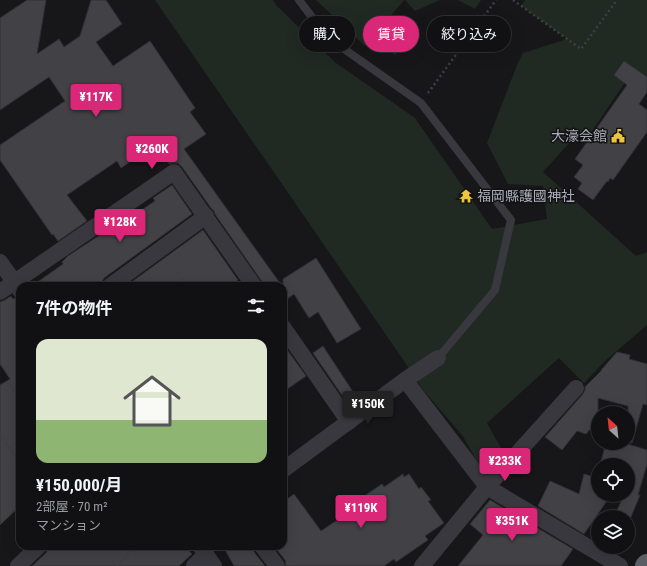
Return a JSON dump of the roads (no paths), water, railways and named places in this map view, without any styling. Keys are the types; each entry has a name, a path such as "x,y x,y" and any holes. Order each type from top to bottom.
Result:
{"street":[{"path":"24,282 174,172 251,282"},
{"path":"115,282 206,216"},
{"path":"0,262 16,286"},
{"path":"0,292 16,287"},
{"path":"287,333 349,422"},
{"path":"287,467 405,380 438,358"},
{"path":"405,380 487,487 620,566"},
{"path":"422,566 487,487 576,388"},
{"path":"18,566 35,550"},
{"path":"265,550 277,566"},
{"path":"194,566 207,555"}],"lane":[{"path":"299,0 327,37 421,103 511,220 495,290 438,358"}],"place":[{"name":"大濠会館","path":"618,136"},
{"name":"福岡縣護國神社","path":"466,196"}]}
